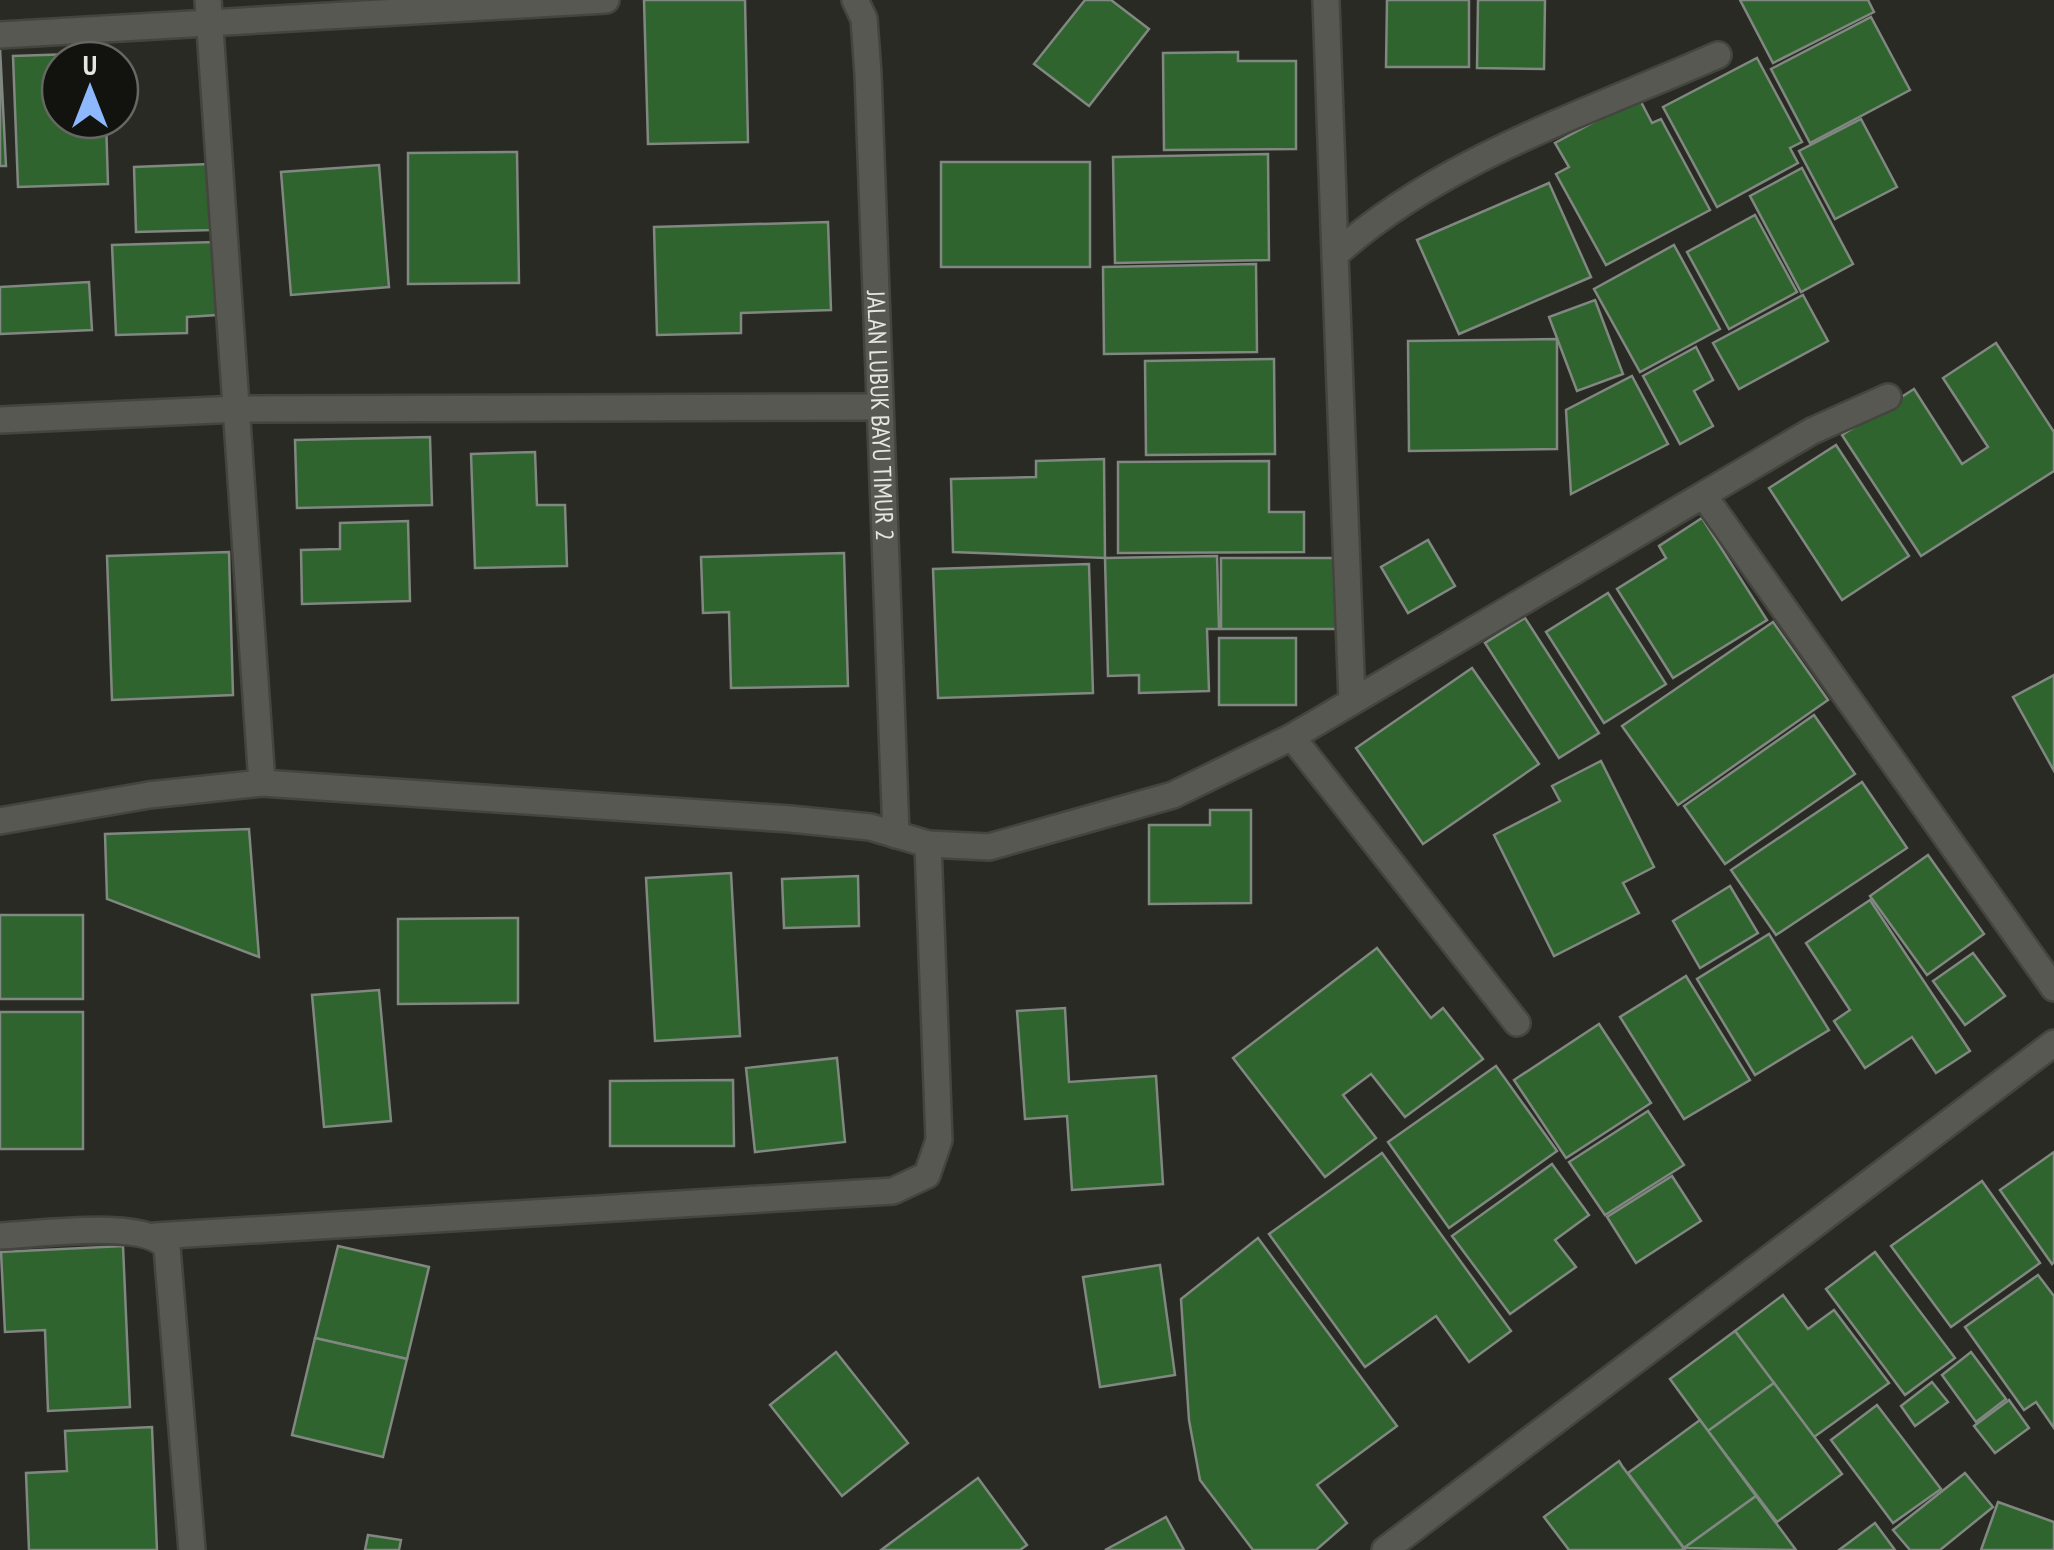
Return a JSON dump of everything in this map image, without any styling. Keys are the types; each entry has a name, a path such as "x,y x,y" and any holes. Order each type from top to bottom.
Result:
{"street":[{"path":"0,35 208,12 606,0"},
{"path":"1326,0 1352,700"},
{"name":"JALAN LUBUK BAYU TIMUR 2","path":"864,6 896,834"},
{"path":"208,12 262,783"},
{"path":"1335,255 1366,226 1432,185 1718,55"},
{"path":"0,821 149,795 262,783 790,819 870,827 928,844 989,848 1019,842 1173,795 1292,738 1812,431 1888,397"},
{"path":"0,420 238,409 878,407"},
{"path":"1704,496 2054,988"},
{"path":"1292,738 1517,1023"},
{"path":"0,1236 133,1230 155,1236 892,1190 927,1175 939,1140 928,844"},
{"path":"1385,1550 2054,1043"},
{"path":"155,1236 168,1248 192,1550"}],"building":[{"path":"644,0 745,0 748,142 648,144"},
{"path":"1085,0 1111,0 1149,29 1089,106 1034,64"},
{"path":"1387,0 1469,0 1469,67 1386,67"},
{"path":"1478,0 1545,0 1544,69 1477,68"},
{"path":"1740,0 1868,0 1874,12 1773,63"},
{"path":"1871,17 1910,90 1810,143 1771,69"},
{"path":"0,48 6,166 0,166"},
{"path":"1238,52 1238,61 1296,61 1296,149 1164,150 1163,53"},
{"path":"40,55 40,140 107,140 108,184 18,187 13,56"},
{"path":"1757,58 1802,142 1790,148 1798,163 1717,207 1663,107"},
{"path":"1639,98 1652,123 1661,119 1710,210 1606,265 1556,174 1569,167 1555,143"},
{"path":"1861,119 1897,187 1835,219 1799,151"},
{"path":"517,152 519,283 408,284 408,153"},
{"path":"1268,154 1269,260 1115,263 1113,157"},
{"path":"941,162 1090,162 1090,267 941,267"},
{"path":"209,164 212,230 136,232 134,167"},
{"path":"379,165 389,287 291,295 281,172"},
{"path":"1802,168 1853,264 1801,292 1750,196"},
{"path":"1549,183 1591,277 1459,334 1417,240"},
{"path":"1755,215 1797,292 1729,329 1687,252"},
{"path":"828,222 831,310 741,313 741,333 657,335 654,227"},
{"path":"215,242 217,315 187,317 187,333 116,335 112,245"},
{"path":"1674,245 1720,329 1640,372 1594,289"},
{"path":"1256,264 1257,352 1104,354 1103,267"},
{"path":"89,282 92,330 0,334 0,287"},
{"path":"1803,295 1828,341 1739,389 1713,343"},
{"path":"1595,300 1623,374 1577,391 1549,317"},
{"path":"1557,339 1557,449 1409,451 1408,341"},
{"path":"1996,343 2054,432 2054,471 1921,556 1842,435 1914,389 1962,464 1988,447 1943,378"},
{"path":"1696,347 1713,380 1694,391 1713,426 1680,444 1643,376"},
{"path":"1274,359 1275,454 1146,455 1145,361"},
{"path":"1632,376 1668,444 1571,494 1566,410"},
{"path":"430,437 432,505 297,508 295,440"},
{"path":"1836,445 1909,556 1842,600 1769,488"},
{"path":"535,452 537,505 565,505 567,566 475,568 471,454"},
{"path":"1104,459 1105,558 953,552 951,479 1036,477 1036,461"},
{"path":"1269,461 1269,512 1304,512 1304,552 1118,553 1118,462"},
{"path":"1702,518 1767,620 1673,678 1617,589 1666,558 1659,546"},
{"path":"408,521 410,601 302,604 301,550 340,549 340,523"},
{"path":"1428,540 1455,586 1408,613 1381,567"},
{"path":"229,552 233,695 112,700 107,556"},
{"path":"844,553 848,686 731,688 729,612 703,613 701,557"},
{"path":"1217,556 1219,629 1207,629 1209,691 1139,693 1139,675 1108,676 1105,558"},
{"path":"1221,558 1335,558 1336,629 1221,629"},
{"path":"1089,564 1093,693 938,698 933,569"},
{"path":"1608,593 1666,684 1604,723 1546,632"},
{"path":"1525,618 1599,733 1559,758 1485,643"},
{"path":"1773,622 1828,700 1678,805 1622,726"},
{"path":"1219,638 1296,638 1296,705 1219,705"},
{"path":"1472,668 1539,764 1423,844 1356,748"},
{"path":"2054,675 2054,771 2013,697"},
{"path":"1814,715 1855,774 1725,864 1684,806"},
{"path":"1601,761 1654,867 1623,883 1639,913 1554,956 1494,835 1560,801 1552,786"},
{"path":"1862,782 1907,848 1776,935 1731,870"},
{"path":"1210,810 1251,810 1251,903 1149,904 1149,825 1210,825"},
{"path":"249,829 259,957 107,899 105,834"},
{"path":"1928,855 1984,934 1927,975 1870,896"},
{"path":"731,873 740,1036 655,1041 646,878"},
{"path":"858,876 859,926 784,928 782,879"},
{"path":"1730,886 1758,933 1700,968 1673,921"},
{"path":"1870,900 1970,1051 1936,1073 1912,1037 1865,1068 1834,1021 1850,1010 1806,943"},
{"path":"0,915 83,915 83,999 0,999"},
{"path":"518,918 518,1003 398,1004 398,919"},
{"path":"1769,934 1829,1030 1755,1075 1697,979"},
{"path":"1377,948 1431,1018 1443,1008 1483,1059 1405,1117 1371,1074 1343,1095 1376,1138 1325,1177 1233,1058"},
{"path":"1973,953 2005,996 1965,1025 1933,981"},
{"path":"1686,976 1750,1080 1684,1119 1620,1017"},
{"path":"379,990 391,1121 324,1127 312,995"},
{"path":"1065,1008 1069,1082 1156,1076 1163,1184 1072,1190 1067,1116 1025,1119 1017,1011"},
{"path":"0,1012 83,1012 83,1149 0,1149"},
{"path":"1599,1024 1651,1103 1566,1158 1514,1080"},
{"path":"837,1058 845,1142 755,1152 746,1068"},
{"path":"1496,1066 1557,1151 1449,1228 1388,1142"},
{"path":"733,1080 734,1146 610,1146 610,1081"},
{"path":"1648,1111 1684,1165 1605,1215 1569,1162"},
{"path":"2054,1152 2054,1262 2052,1264 2000,1190"},
{"path":"1382,1153 1511,1331 1469,1362 1436,1316 1365,1367 1269,1234"},
{"path":"1552,1164 1589,1215 1555,1240 1576,1267 1510,1314 1452,1236"},
{"path":"1672,1176 1701,1221 1636,1263 1607,1217"},
{"path":"1982,1181 2040,1263 1951,1327 1891,1246"},
{"path":"1258,1238 1397,1426 1317,1485 1347,1523 1316,1550 1253,1550 1200,1480 1189,1420 1181,1299"},
{"path":"123,1246 130,1407 48,1411 45,1330 5,1332 1,1252"},
{"path":"338,1246 429,1267 407,1359 315,1338"},
{"path":"1875,1252 1955,1358 1905,1395 1826,1289"},
{"path":"1160,1265 1175,1375 1100,1387 1083,1277"},
{"path":"2038,1275 2054,1296 2054,1428 2036,1402 2024,1410 1965,1327"},
{"path":"1783,1295 1808,1329 1834,1310 1889,1383 1814,1437 1735,1331"},
{"path":"1735,1331 1774,1383 1708,1431 1670,1379"},
{"path":"315,1338 407,1359 383,1457 292,1435"},
{"path":"836,1352 908,1443 842,1496 770,1405"},
{"path":"1971,1352 2006,1399 1976,1422 1942,1375"},
{"path":"1932,1382 1948,1402 1915,1426 1901,1406"},
{"path":"1774,1383 1842,1474 1777,1522 1708,1431"},
{"path":"2009,1400 2029,1428 1995,1453 1974,1426"},
{"path":"1877,1405 1941,1489 1893,1523 1831,1440"},
{"path":"1700,1420 1756,1496 1684,1548 1628,1473"},
{"path":"152,1427 157,1550 29,1550 26,1473 67,1471 65,1431"},
{"path":"1619,1461 1685,1550 1569,1550 1544,1517"},
{"path":"1965,1473 1993,1507 1940,1550 1910,1550 1893,1530"},
{"path":"978,1478 1027,1545 1020,1550 881,1550"},
{"path":"1756,1496 1796,1550 1684,1548"},
{"path":"1998,1502 2054,1522 2054,1550 1981,1550"},
{"path":"1166,1517 1184,1550 1105,1550"},
{"path":"1875,1523 1895,1550 1839,1550"},
{"path":"368,1535 401,1540 399,1550 365,1550"}]}
